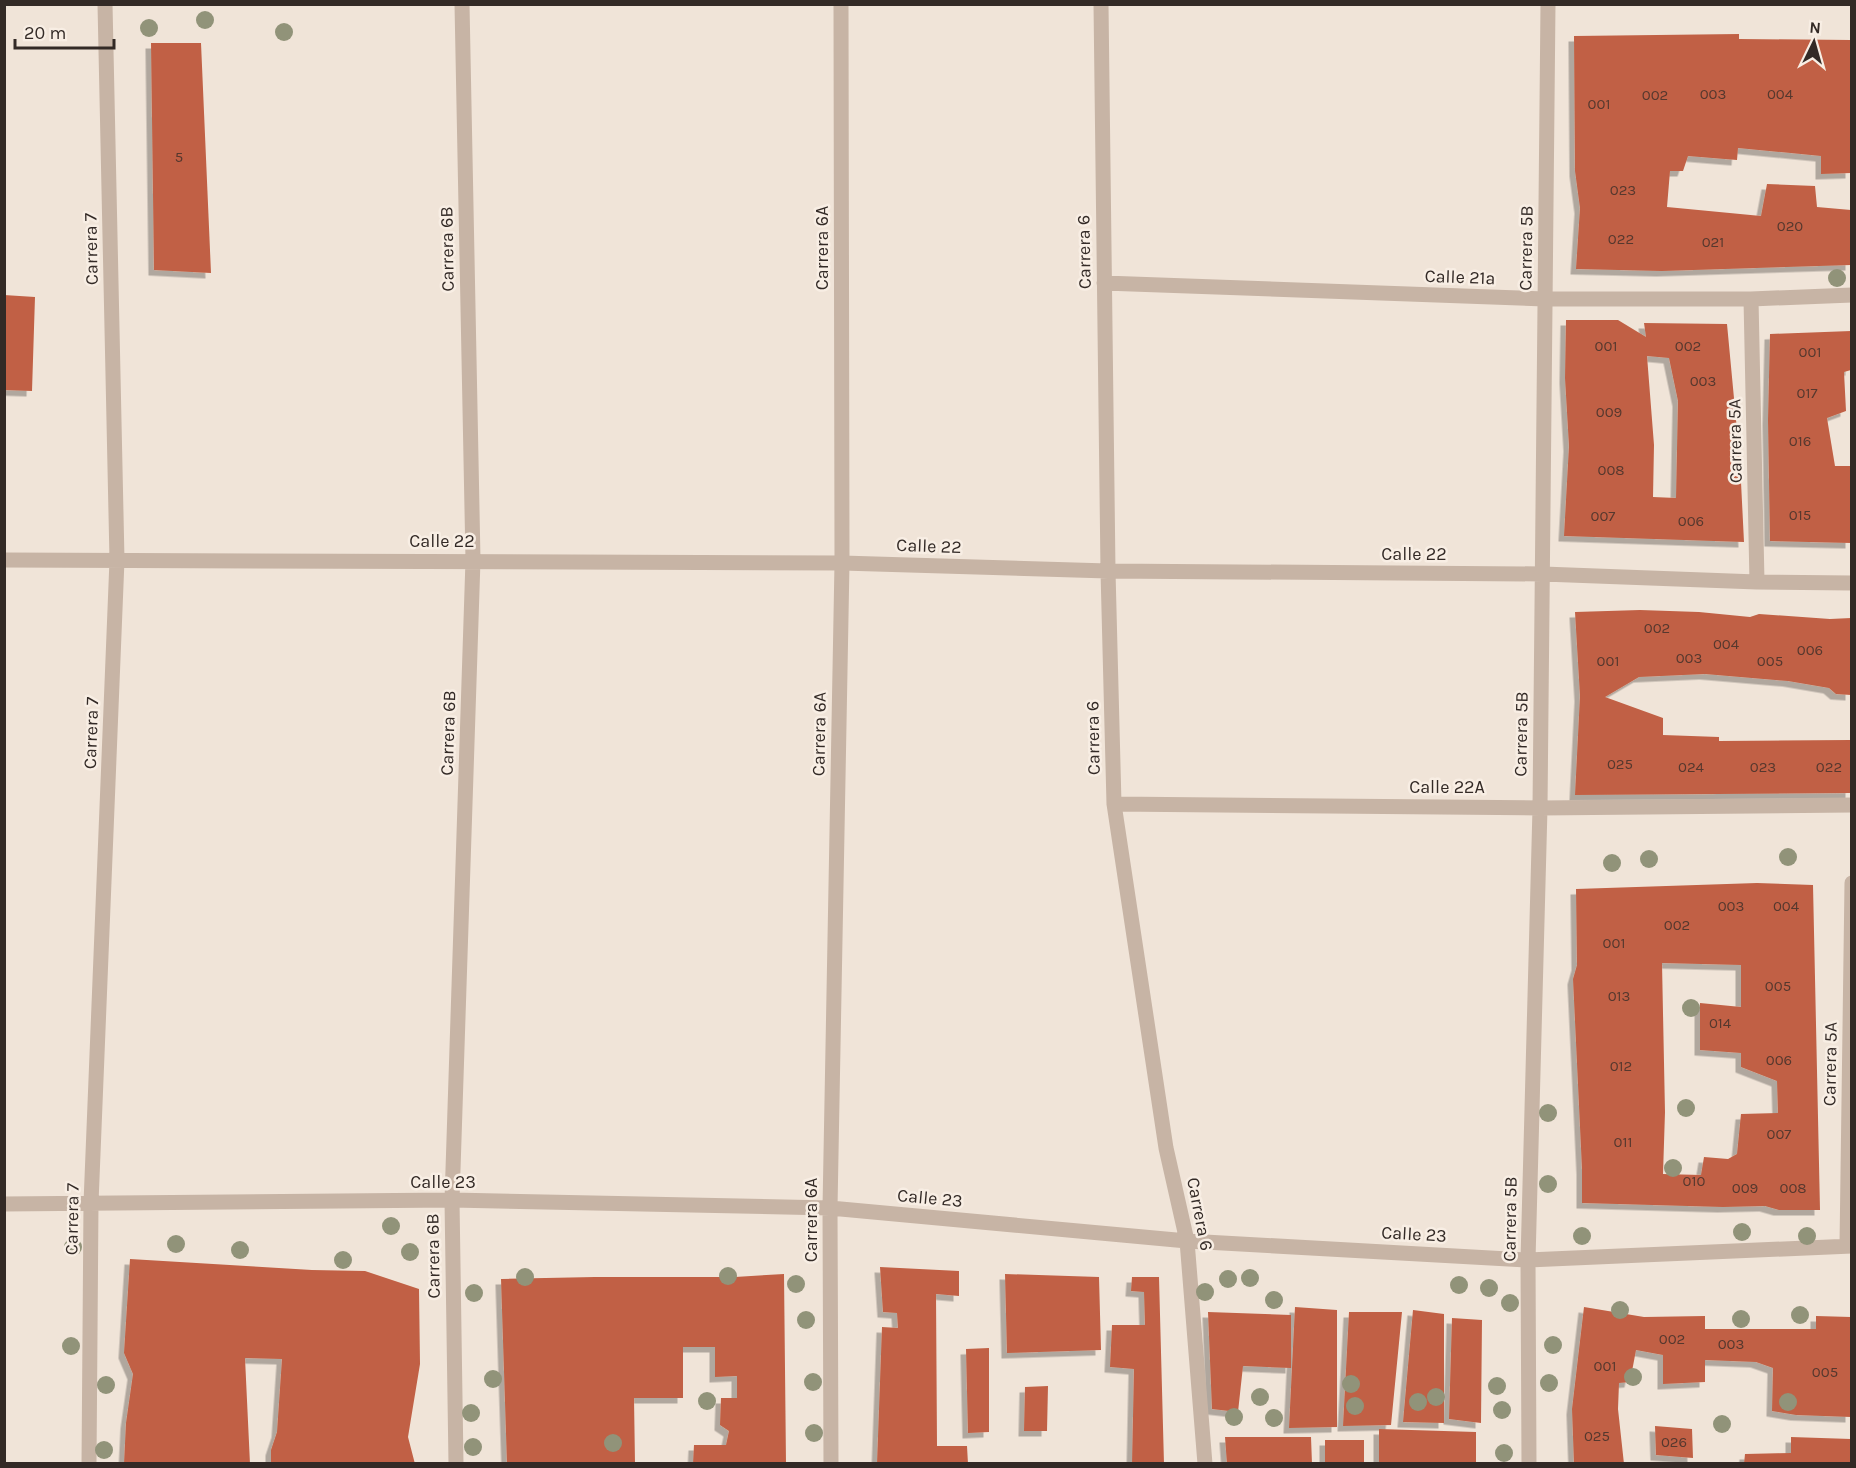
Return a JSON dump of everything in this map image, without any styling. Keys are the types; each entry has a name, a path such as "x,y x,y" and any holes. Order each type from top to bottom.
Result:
{"street":[{"name":"Carrera 7","path":"89,1464 91,1203 117,560 105,4"},
{"name":"Carrera 6B","path":"456,1464 452,1200 473,560 462,4"},
{"name":"Carrera 6A","path":"831,1464 830,1208 842,563 841,4"},
{"name":"Carrera 6","path":"1101,4 1108,571 1114,804 1166,1148 1187,1241 1205,1464"},
{"name":"Carrera 5B","path":"1529,1464 1528,1260 1540,808 1548,4"},
{"name":"Calle 21a","path":"1104,283 1545,299 1751,299 1851,295"},
{"name":"Carrera 5A","path":"1751,299 1758,582"},
{"name":"Calle 22","path":"4,560 842,563 1108,571 1543,574 1851,583"},
{"name":"Calle 22A","path":"1114,804 1540,808 1851,805"},
{"name":"Carrera 5A","path":"1849,1246 1851,882"},
{"name":"Calle 23","path":"4,1204 452,1200 830,1208 1187,1241 1528,1260 1849,1246"}],"building":[{"path":"1739,34 1739,39 1851,40 1851,173 1821,174 1821,156 1738,148 1737,160 1688,156 1683,171 1670,171 1667,207 1761,216 1767,184 1815,186 1817,207 1851,210 1851,265 1662,271 1576,269 1580,208 1575,171 1574,36"},
{"path":"151,43 201,43 211,273 154,270"},
{"path":"4,295 35,297 32,391 4,390"},
{"path":"1566,320 1618,320 1646,337 1644,323 1727,324 1740,462 1744,542 1564,536 1569,446 1565,378","holes":["1647,356 1669,358 1678,401 1676,498 1653,497 1654,445"]},
{"path":"1851,331 1851,370 1844,372 1846,411 1827,418 1835,466 1851,466 1851,543 1770,541 1768,420 1770,334"},
{"path":"1640,610 1750,617 1759,614 1830,619 1851,618 1851,695 1836,694 1829,688 1788,681 1705,674 1639,677 1605,697 1663,718 1663,735 1719,737 1719,741 1851,740 1851,793 1575,795 1580,696 1575,612"},
{"path":"1757,883 1813,885 1820,1210 1779,1210 1765,1206 1582,1203 1573,979 1577,965 1576,889","holes":["1662,963 1741,965 1741,1007 1700,1003 1700,1050 1741,1053 1741,1067 1777,1081 1778,1113 1741,1114 1737,1154 1728,1159 1704,1157 1701,1175 1663,1174 1665,1112"]},
{"path":"130,1259 365,1271 419,1289 420,1364 408,1437 415,1464 271,1464 271,1450 277,1432 282,1359 245,1358 250,1464 124,1464 126,1423 133,1374 124,1353"},
{"path":"880,1267 959,1271 959,1296 936,1294 937,1446 967,1446 968,1464 877,1464 882,1327 898,1328 897,1313 883,1312"},
{"path":"784,1274 786,1464 693,1464 694,1445 726,1445 729,1431 720,1425 721,1398 737,1398 737,1376 715,1377 715,1347 683,1347 683,1398 634,1398 635,1464 507,1464 501,1279 735,1277"},
{"path":"1005,1274 1099,1277 1101,1350 1007,1353"},
{"path":"1132,1277 1159,1277 1164,1464 1132,1464 1134,1369 1110,1367 1112,1325 1145,1325 1144,1292 1131,1291"},
{"path":"1295,1307 1337,1310 1337,1427 1289,1428"},
{"path":"1584,1307 1644,1317 1705,1316 1705,1329 1816,1329 1816,1316 1851,1317 1851,1417 1796,1415 1772,1411 1773,1368 1756,1362 1705,1360 1705,1382 1663,1384 1663,1355 1636,1350 1630,1382 1619,1383 1618,1409 1624,1464 1574,1464 1572,1409"},
{"path":"1413,1310 1444,1314 1444,1423 1403,1422"},
{"path":"1208,1312 1291,1315 1291,1368 1243,1366 1238,1412 1212,1409"},
{"path":"1349,1312 1402,1312 1391,1425 1343,1426"},
{"path":"1452,1318 1482,1320 1481,1423 1449,1419"},
{"path":"989,1348 989,1432 968,1433 966,1349"},
{"path":"1048,1386 1047,1431 1024,1431 1025,1387"},
{"path":"1655,1426 1692,1429 1693,1458 1656,1455"},
{"path":"1379,1429 1476,1432 1476,1464 1379,1464"},
{"path":"1225,1437 1311,1437 1312,1464 1227,1464"},
{"path":"1791,1437 1851,1439 1851,1464 1744,1464 1745,1454 1791,1453"},
{"path":"1325,1440 1364,1440 1364,1464 1325,1464"}]}
